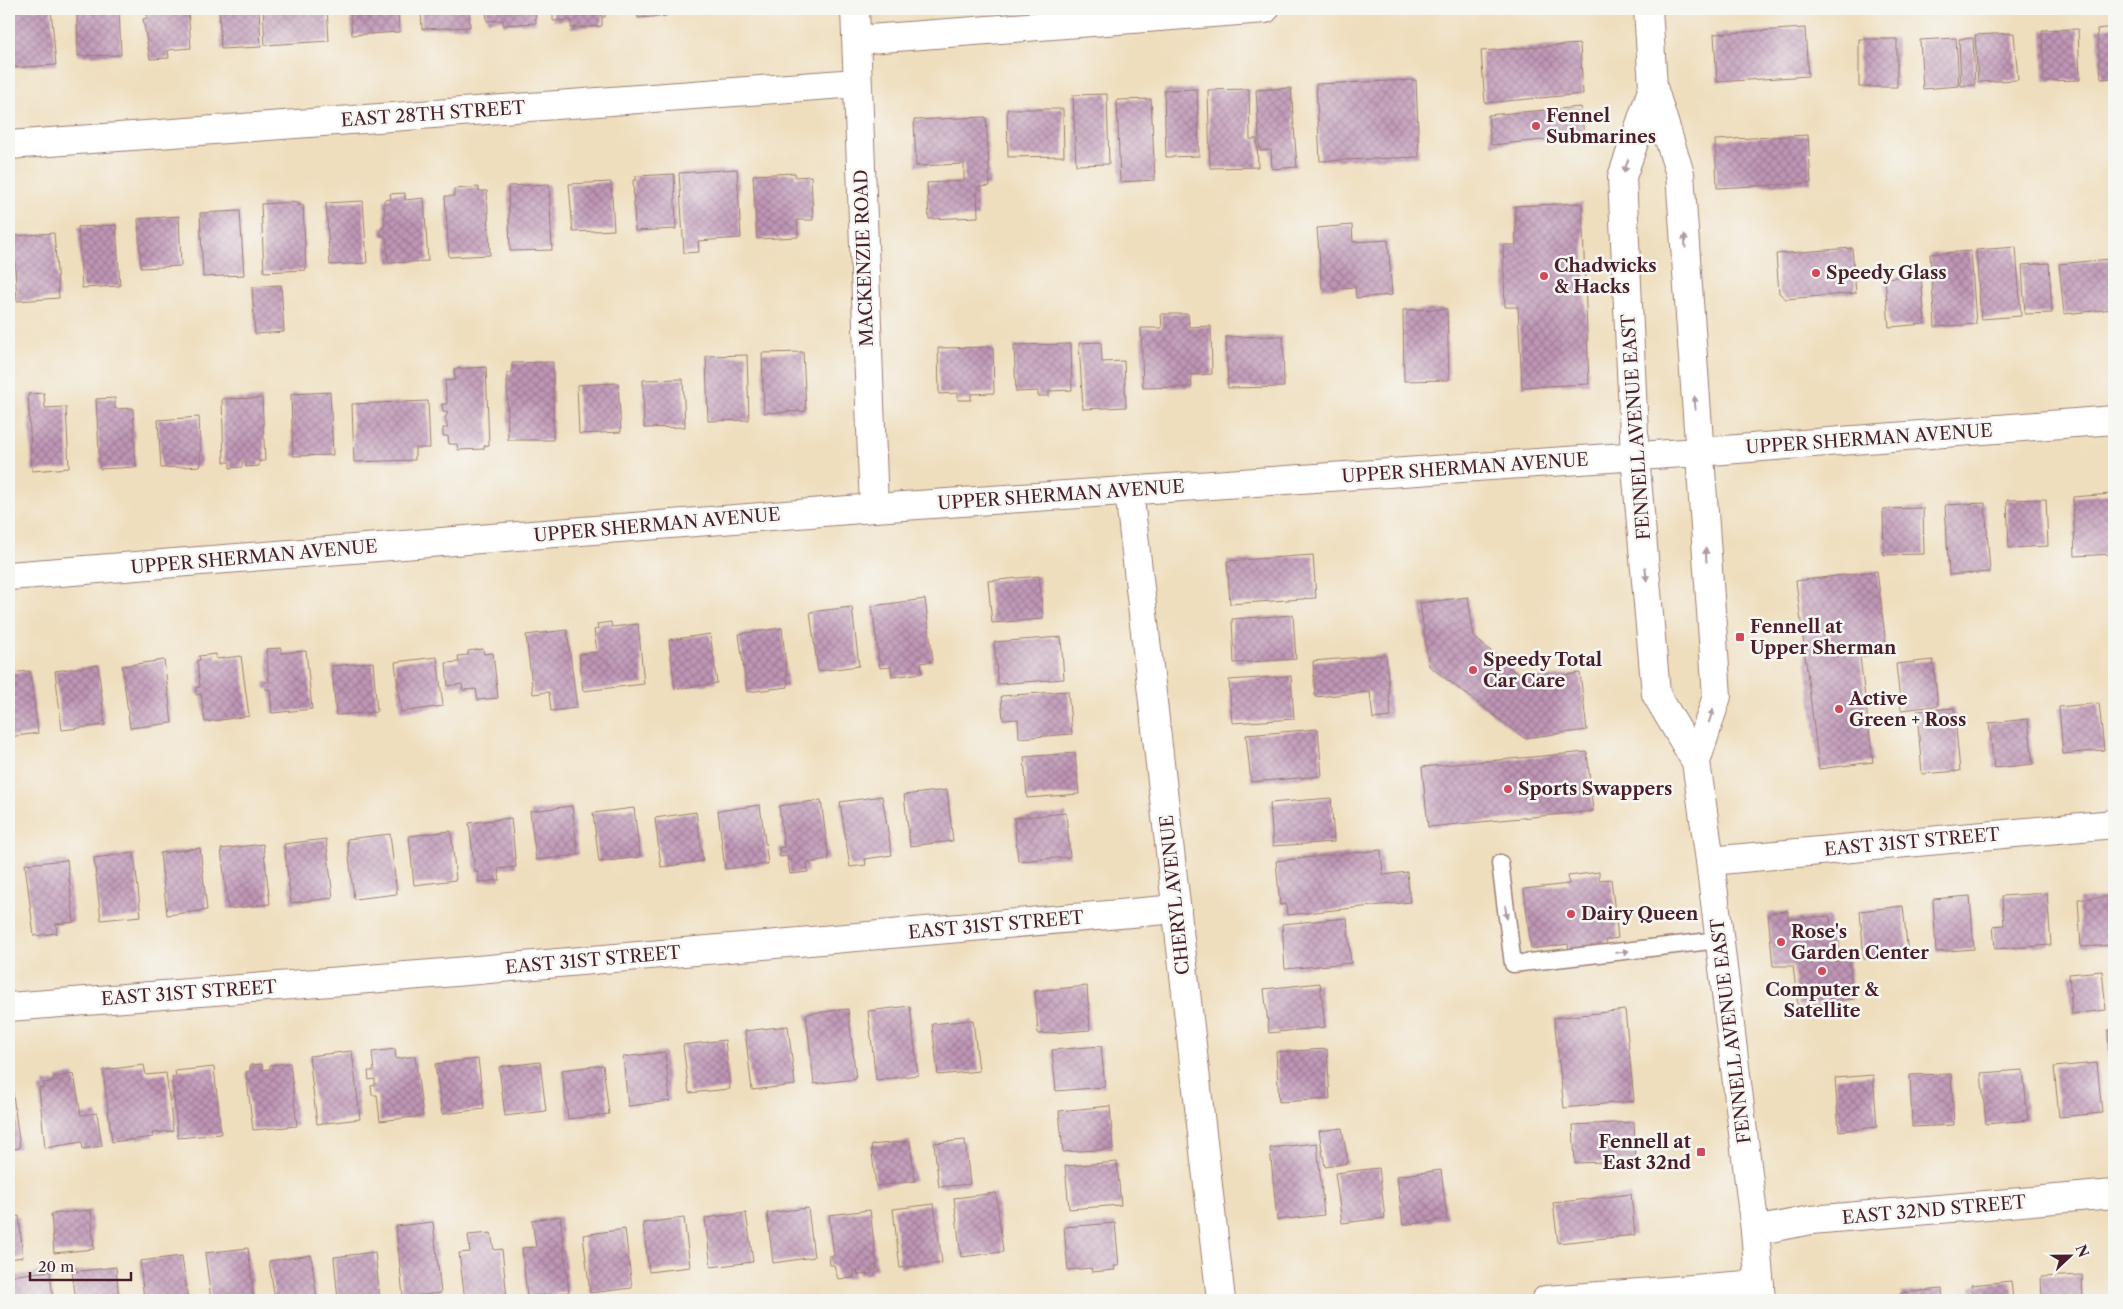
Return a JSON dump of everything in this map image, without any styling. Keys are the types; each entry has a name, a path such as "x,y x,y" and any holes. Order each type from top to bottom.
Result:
{"street":[{"name":"MACKENZIE ROAD","path":"854,9 874,508"},
{"path":"856,40 1264,9"},
{"name":"FENNELL AVENUE EAST","path":"1648,9 1653,87 1680,174 1698,452 1717,696 1696,762"},
{"name":"EAST 28TH STREET","path":"9,145 857,83"},
{"name":"FENNELL AVENUE EAST","path":"1653,87 1622,177 1635,456 1656,694 1696,762 1710,861 1755,1231 1760,1292"},
{"name":"UPPER SHERMAN AVENUE","path":"9,576 874,508 1698,452 2114,420"},
{"name":"CHERYL AVENUE","path":"1129,491 1221,1300"},
{"name":"EAST 31ST STREET","path":"1710,861 2114,824"},
{"name":"EAST 31ST STREET","path":"9,1007 442,973 1177,909"},
{"name":"EAST 32ND STREET","path":"1755,1231 1811,1220 2114,1194"},
{"path":"1546,1300 1760,1292"}],"lane":[{"path":"1500,864 1513,964 1719,940"}],"building":[{"path":"9,9 51,9 56,65 9,68"},
{"path":"77,9 119,9 121,55 78,56"},
{"path":"147,9 188,9 191,48 168,50 169,58 150,59 143,19 147,18"},
{"path":"219,9 259,9 261,47 221,49"},
{"path":"263,9 327,9 329,41 265,45"},
{"path":"350,9 398,9 399,32 352,35"},
{"path":"421,9 469,9 470,27 422,29"},
{"path":"486,9 535,9 536,23 503,25 503,20 487,21"},
{"path":"553,9 605,9 605,17 602,17 602,26 571,28 571,20 553,21"},
{"path":"637,9 672,9 672,11 665,12 666,16 638,18"},
{"path":"2114,27 2114,78 2101,79 2097,29"},
{"path":"1805,28 1808,76 1717,82 1714,34"},
{"path":"2078,29 2080,80 2044,81 2042,30"},
{"path":"2014,33 2018,80 1978,82 1975,35"},
{"path":"1956,38 1959,86 1923,89 1920,40"},
{"path":"1973,38 1975,85 1961,86 1959,39"},
{"path":"1859,39 1897,39 1897,87 1859,87"},
{"path":"1580,44 1583,94 1485,103 1481,51"},
{"path":"1416,80 1419,157 1320,161 1316,84"},
{"path":"1291,88 1297,167 1272,169 1271,150 1260,151 1256,90"},
{"path":"1197,89 1199,156 1166,157 1164,90"},
{"path":"1249,89 1250,139 1257,139 1258,167 1210,168 1208,90"},
{"path":"1107,94 1109,164 1076,165 1073,95"},
{"path":"1151,99 1155,180 1120,182 1117,100"},
{"name":"Fennel Submarines","path":"1581,107 1584,136 1491,145 1488,115"},
{"path":"1007,109 1063,109 1064,156 1008,157"},
{"path":"986,117 990,186 977,187 978,217 929,219 927,183 964,181 964,164 916,166 914,120"},
{"path":"1808,135 1811,183 1717,188 1715,140"},
{"path":"737,169 741,238 698,241 699,252 684,253 679,173"},
{"path":"795,173 795,177 811,176 813,220 797,220 798,237 757,239 753,175"},
{"path":"674,174 676,229 635,231 633,180 636,180 636,176"},
{"path":"611,182 614,230 573,232 569,184"},
{"path":"549,184 552,250 510,251 508,186"},
{"path":"479,187 479,191 487,191 490,255 449,257 445,196 454,196 454,189"},
{"path":"405,193 405,200 424,198 428,261 388,263 386,236 381,236 381,228 385,227 384,200 391,199 390,194"},
{"path":"363,201 367,263 330,265 326,203"},
{"path":"298,202 298,205 303,205 306,270 264,272 261,204"},
{"name":"Chadwicks & Hacks","path":"1582,203 1589,384 1522,387 1518,307 1505,307 1503,245 1516,245 1515,206"},
{"path":"240,211 244,275 203,277 200,213"},
{"path":"179,216 181,266 141,268 138,219"},
{"path":"116,225 120,286 82,288 78,227"},
{"path":"1352,225 1353,242 1388,240 1392,295 1356,298 1355,287 1322,289 1317,228"},
{"path":"54,233 59,298 17,301 13,236"},
{"path":"2016,247 2021,316 1981,319 1976,250"},
{"name":"Speedy Glass","path":"1852,248 1856,293 1786,299 1779,293 1776,254"},
{"path":"1971,251 1976,324 1935,327 1930,254"},
{"path":"2110,259 2114,309 2064,314 2059,264"},
{"path":"2049,263 2052,313 2025,314 2022,265"},
{"path":"1921,275 1925,324 1889,327 1885,278"},
{"path":"281,285 284,332 255,334 252,287"},
{"path":"1447,309 1449,380 1404,381 1403,310"},
{"path":"1161,314 1188,314 1189,327 1211,326 1212,374 1191,375 1192,387 1143,388 1141,328 1162,328"},
{"path":"1283,336 1284,387 1228,388 1226,337"},
{"path":"1101,342 1102,362 1124,361 1126,407 1083,409 1079,343"},
{"path":"1071,344 1072,390 1049,391 1049,396 1038,396 1038,391 1016,392 1014,345"},
{"path":"993,347 994,393 971,394 971,400 958,400 958,393 939,394 938,348"},
{"path":"803,352 806,411 764,413 762,353"},
{"path":"747,355 749,420 708,421 706,356"},
{"path":"553,362 553,440 508,440 507,373 512,373 512,363"},
{"path":"486,367 489,445 484,446 484,449 458,450 457,444 449,444 448,436 443,436 443,428 448,428 445,419 448,412 443,412 442,404 447,404 445,381 455,380 454,369"},
{"path":"683,379 685,427 644,428 643,380"},
{"path":"618,383 621,432 579,434 577,385"},
{"path":"330,392 333,455 293,456 291,394"},
{"path":"44,393 45,408 66,407 69,468 32,471 28,394"},
{"path":"115,398 115,409 133,408 136,467 100,469 96,399"},
{"path":"262,398 265,461 259,461 259,466 246,467 246,462 242,462 242,467 230,468 230,462 224,462 222,399"},
{"path":"428,401 430,448 415,448 415,460 354,462 352,404"},
{"path":"199,417 201,466 161,468 158,420"},
{"path":"2111,494 2114,554 2075,556 2073,497"},
{"path":"2046,499 2048,546 2009,548 2007,500"},
{"path":"1985,503 1990,572 1949,575 1945,505"},
{"path":"1923,508 1924,554 1884,555 1883,509"},
{"path":"1313,555 1316,598 1230,604 1227,561"},
{"name":"Active Green + Ross","path":"1877,571 1887,653 1860,657 1873,762 1819,769 1796,581"},
{"path":"1039,576 1043,619 992,623 988,581"},
{"name":"Speedy Total Car Care","path":"1468,597 1474,637 1525,680 1580,673 1587,730 1524,738 1429,666 1420,603"},
{"path":"925,599 933,661 921,663 922,673 892,677 891,667 880,668 872,606"},
{"path":"852,607 859,666 818,671 810,612"},
{"path":"1293,615 1296,659 1234,663 1232,619"},
{"path":"611,622 612,627 638,624 644,684 583,691 579,654 597,652 594,630 598,629 597,624"},
{"path":"782,628 788,687 747,692 739,634"},
{"path":"567,630 577,708 551,711 549,692 533,694 526,635"},
{"path":"710,634 717,683 675,689 669,640"},
{"path":"1061,637 1064,679 998,684 994,642"},
{"path":"281,648 281,653 306,651 312,709 272,713 270,689 265,689 264,682 269,682 266,649"},
{"path":"483,649 484,654 493,653 498,698 478,700 476,689 463,690 462,684 448,686 446,663 459,662 458,656 468,655 468,651"},
{"path":"216,654 216,659 241,656 249,716 205,722 201,694 196,695 196,687 200,687 197,661 200,660 199,656"},
{"path":"1386,655 1391,717 1373,719 1370,692 1315,697 1313,661"},
{"path":"437,657 443,706 401,712 395,662"},
{"path":"164,660 172,723 130,728 122,666"},
{"path":"1933,660 1938,706 1901,710 1896,664"},
{"path":"373,662 377,712 336,715 332,666"},
{"path":"98,665 105,725 62,730 55,671"},
{"path":"30,671 38,733 9,737 9,673"},
{"path":"1291,676 1294,719 1232,723 1229,680"},
{"path":"1068,691 1072,734 1019,738 1018,719 1003,720 1001,696"},
{"path":"2099,703 2104,750 2063,754 2059,707"},
{"path":"1954,708 1960,771 1922,774 1917,711"},
{"path":"2028,719 2033,764 1994,768 1989,723"},
{"path":"1318,729 1322,776 1251,782 1246,735"},
{"name":"Sports Swappers","path":"1587,752 1593,811 1428,827 1422,767"},
{"path":"1075,753 1079,794 1027,798 1024,757"},
{"path":"947,790 953,841 910,846 904,795"},
{"path":"882,796 892,855 865,859 866,865 850,867 840,802"},
{"path":"1331,798 1334,842 1273,846 1270,803"},
{"path":"821,800 829,860 807,863 808,872 790,874 787,856 780,857 779,848 784,847 779,806"},
{"path":"760,805 768,864 725,869 718,811"},
{"path":"572,806 578,855 536,860 530,811"},
{"path":"634,808 640,857 599,862 593,813"},
{"path":"696,812 703,861 661,867 655,818"},
{"path":"1066,813 1070,857 1018,861 1014,818"},
{"path":"511,818 516,867 498,869 500,880 479,882 478,872 475,872 469,823"},
{"path":"451,831 456,880 414,885 409,836"},
{"path":"390,834 397,894 354,899 347,839"},
{"path":"326,839 333,898 291,903 284,844"},
{"path":"263,844 270,904 228,909 221,849"},
{"path":"200,848 207,910 167,915 160,853"},
{"path":"1381,850 1383,875 1407,872 1410,902 1287,915 1286,904 1280,905 1276,861"},
{"path":"134,853 141,916 101,920 94,858"},
{"path":"67,860 74,922 56,924 57,933 34,936 25,864"},
{"name":"Dairy Queen","path":"1599,872 1599,880 1611,879 1618,938 1606,940 1607,947 1569,952 1568,944 1531,949 1524,889 1569,884 1568,876"},
{"path":"2047,893 2051,945 1995,949 1993,926 2004,925 2002,896"},
{"path":"1970,896 1974,949 1936,952 1933,899"},
{"path":"2114,896 2114,945 2081,947 2078,899"},
{"path":"1903,906 1908,955 1864,959 1860,911"},
{"path":"1788,911 1788,919 1830,916 1834,961 1849,959 1853,999 1798,1006 1793,966 1773,966 1768,913"},
{"path":"1347,918 1351,963 1285,969 1282,924"},
{"path":"2102,971 2106,1010 2072,1014 2069,974"},
{"path":"1320,983 1325,1027 1269,1033 1264,989"},
{"path":"1087,986 1090,1030 1038,1034 1035,991"},
{"path":"910,1006 918,1075 876,1080 868,1011"},
{"path":"848,1009 856,1079 814,1084 806,1014"},
{"path":"1625,1010 1634,1101 1564,1108 1554,1018"},
{"path":"973,1020 979,1071 938,1075 932,1024"},
{"path":"788,1026 795,1085 752,1090 745,1031"},
{"path":"2108,1030 2114,1030 2114,1060 2109,1060"},
{"path":"725,1040 730,1089 689,1093 683,1045"},
{"path":"1101,1046 1105,1087 1056,1091 1052,1050"},
{"path":"395,1049 396,1059 415,1056 423,1116 380,1121 377,1095 372,1095 371,1086 375,1085 375,1079 369,1080 368,1071 374,1071 372,1052"},
{"path":"1327,1049 1330,1099 1279,1102 1276,1052"},
{"path":"352,1051 360,1119 317,1124 309,1056"},
{"path":"665,1052 670,1101 628,1106 623,1057"},
{"path":"478,1059 484,1109 442,1114 435,1064"},
{"path":"540,1062 546,1111 505,1116 499,1067"},
{"path":"290,1063 297,1126 253,1130 246,1072 250,1071 250,1065 262,1064 262,1070 270,1069 270,1065"},
{"path":"2097,1063 2102,1113 2059,1117 2054,1067"},
{"path":"144,1065 146,1075 166,1073 173,1131 152,1133 153,1137 112,1142 103,1070"},
{"path":"603,1065 609,1114 568,1119 562,1070"},
{"path":"214,1067 221,1134 178,1138 172,1077 176,1076 175,1071"},
{"path":"2023,1070 2028,1120 1986,1124 1981,1073"},
{"path":"74,1074 81,1115 97,1113 102,1146 83,1149 82,1142 45,1148 39,1088 44,1087 43,1083 57,1081 57,1077"},
{"path":"1951,1074 1954,1125 1912,1127 1910,1075"},
{"path":"1873,1075 1877,1127 1839,1131 1835,1078"},
{"path":"9,1087 12,1087 20,1148 9,1150"},
{"path":"1110,1106 1113,1149 1063,1152 1059,1111"},
{"path":"1634,1122 1636,1161 1575,1163 1573,1125"},
{"path":"1342,1128 1348,1163 1325,1167 1319,1131"},
{"path":"965,1140 970,1184 939,1187 934,1143"},
{"path":"910,1141 915,1181 876,1186 871,1145"},
{"path":"1317,1143 1324,1215 1277,1220 1270,1148"},
{"path":"1117,1162 1121,1205 1069,1209 1065,1166"},
{"path":"1379,1168 1385,1218 1342,1223 1335,1173"},
{"path":"1441,1170 1447,1219 1403,1225 1397,1176"},
{"path":"996,1193 1003,1252 961,1257 954,1198"},
{"path":"1631,1194 1635,1235 1558,1243 1553,1203"},
{"path":"934,1204 942,1263 900,1268 893,1209"},
{"path":"808,1208 814,1257 773,1263 767,1213"},
{"path":"91,1210 94,1249 54,1253 51,1214"},
{"path":"870,1210 877,1269 871,1270 872,1274 858,1275 857,1270 853,1271 854,1278 838,1279 834,1265 830,1265 829,1256 834,1256 829,1215"},
{"path":"746,1213 753,1262 711,1267 705,1218"},
{"path":"19,1216 23,1257 9,1259 9,1217"},
{"path":"560,1216 569,1292 527,1297 522,1248 536,1247 532,1220"},
{"path":"684,1218 690,1267 649,1272 643,1223"},
{"path":"433,1222 441,1293 403,1297 396,1226"},
{"path":"1115,1223 1119,1266 1114,1266 1115,1270 1092,1272 1091,1268 1068,1270 1064,1227"},
{"path":"625,1229 632,1288 590,1293 583,1235"},
{"path":"491,1233 494,1250 502,1249 507,1298 465,1300 459,1253 470,1252 468,1235"},
{"path":"248,1248 254,1300 211,1300 205,1253"},
{"path":"375,1252 380,1300 338,1300 334,1257"},
{"path":"311,1255 317,1300 275,1300 269,1261"},
{"path":"182,1256 188,1300 144,1300 140,1261"},
{"path":"116,1267 119,1300 76,1300 72,1272"},
{"path":"50,1271 53,1300 10,1300 9,1276"},
{"path":"2111,1273 2114,1273 2114,1300 2113,1300"},
{"path":"2082,1275 2083,1300 2042,1300 2041,1277"},
{"path":"2011,1281 2013,1300 1973,1300 1971,1285"},
{"path":"1942,1289 1943,1300 1902,1300 1901,1293"}],"place":[{"name":"Fennel Submarines","path":"1536,126"},
{"name":"Speedy Glass","path":"1816,273"},
{"name":"Chadwicks & Hacks","path":"1544,276"},
{"name":"Fennell at Upper Sherman","path":"1740,637"},
{"name":"Speedy Total Car Care","path":"1473,670"},
{"name":"Active Green + Ross","path":"1839,709"},
{"name":"Sports Swappers","path":"1508,789"},
{"name":"Dairy Queen","path":"1571,914"},
{"name":"Rose's Garden Center","path":"1781,942"},
{"name":"Computer & Satellite","path":"1822,971"},
{"name":"Fennell at East 32nd","path":"1701,1152"}]}
